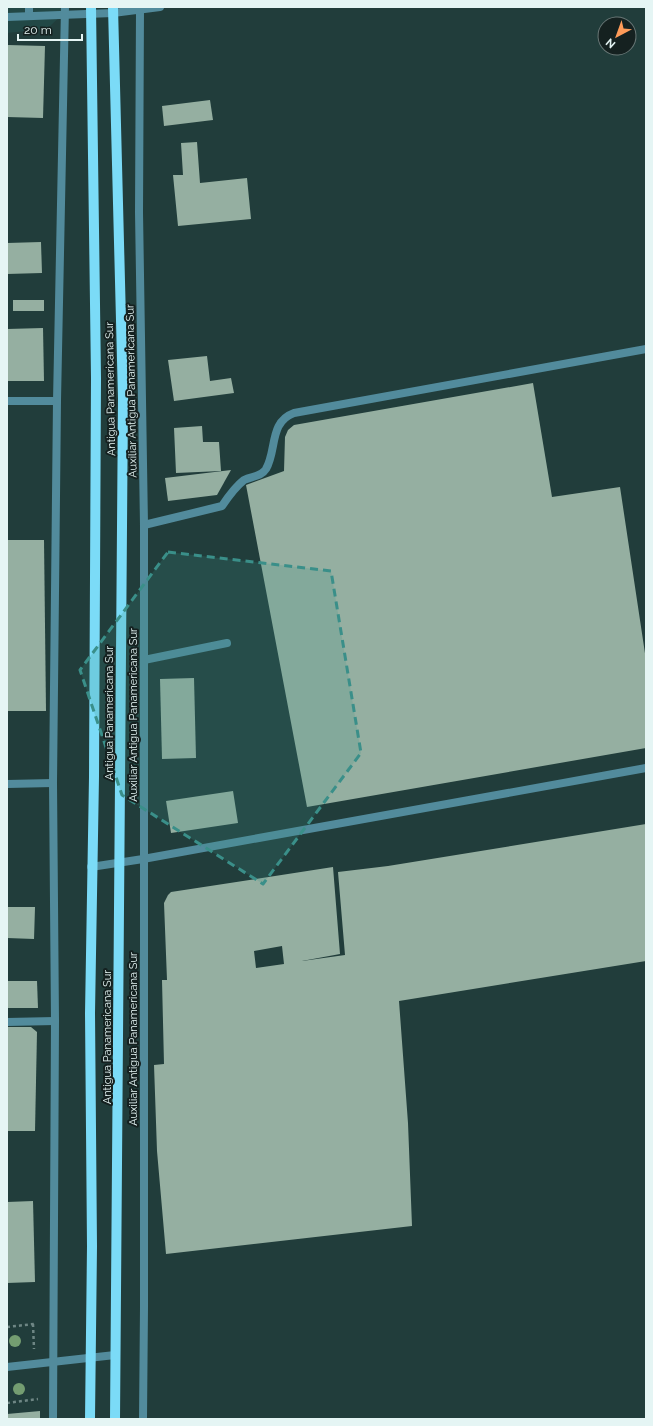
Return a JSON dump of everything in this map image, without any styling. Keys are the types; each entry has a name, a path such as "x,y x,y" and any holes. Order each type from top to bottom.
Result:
{"main road":[{"name":"Antigua Panamericana Sur","path":"90,1419 92,1246 90,1021 91,867 94,769 96,386 91,10"},
{"name":"Antigua Panamericana Sur","path":"113,10 123,398 115,1419"}],"street":[{"path":"7,17 29,11 140,10 160,7"},
{"path":"53,1419 54,1021 52,783 57,401 65,10"},
{"name":"Auxiliar Antigua Panamericana Sur","path":"140,10 138,212 144,525 143,1419"},
{"path":"144,525 222,506 230,494 245,480 261,475 266,468 278,426 286,416 290,414 646,349"},
{"path":"7,401 57,401"},
{"path":"144,660 227,643"},
{"path":"91,867 143,859 646,768"},
{"path":"7,784 52,783"},
{"path":"7,1022 54,1021"},
{"path":"7,1367 115,1355"}],"path":[{"path":"7,1327 54,1321"},
{"path":"7,1403 53,1396"}],"highlighted area":[{"path":"168,552 331,571 361,753 263,884 122,795 80,670"}],"shaded area":[{"path":"7,7 70,7 47,29 7,33"}],"building":[{"path":"8,45 45,46 43,118 7,117"},
{"path":"210,100 213,120 164,126 162,106"},
{"path":"197,142 200,183 247,178 251,219 178,226 173,175 183,175 181,143"},
{"path":"41,242 42,273 7,274 7,243"},
{"path":"13,300 44,300 44,311 13,311"},
{"path":"43,328 44,381 7,381 7,329"},
{"path":"207,356 210,381 231,378 234,393 174,401 168,360"},
{"path":"533,383 552,497 620,487 646,660 646,748 307,807 246,485 284,471 285,437 288,430 294,425"},
{"path":"202,426 203,442 219,442 221,471 176,473 174,428"},
{"path":"231,470 217,495 168,501 165,478"},
{"path":"7,540 44,540 46,711 7,711"},
{"path":"194,678 196,758 162,759 160,679"},
{"path":"233,791 238,823 171,833 166,801"},
{"path":"646,824 646,961 399,1001 408,1123 412,1226 166,1254 157,1151 154,1065 164,1064 162,980 167,980 164,903 168,895 171,892 333,867 340,954 302,961 345,955 338,872 388,866","holes":["282,946 284,964 256,968 254,951"]},
{"path":"7,907 35,907 34,939 7,938"},
{"path":"7,981 37,981 38,1008 7,1008"},
{"path":"7,1027 31,1027 37,1032 35,1131 7,1131"},
{"path":"33,1201 35,1282 7,1283 7,1202"},
{"path":"40,1411 40,1419 7,1419 7,1414"}]}
